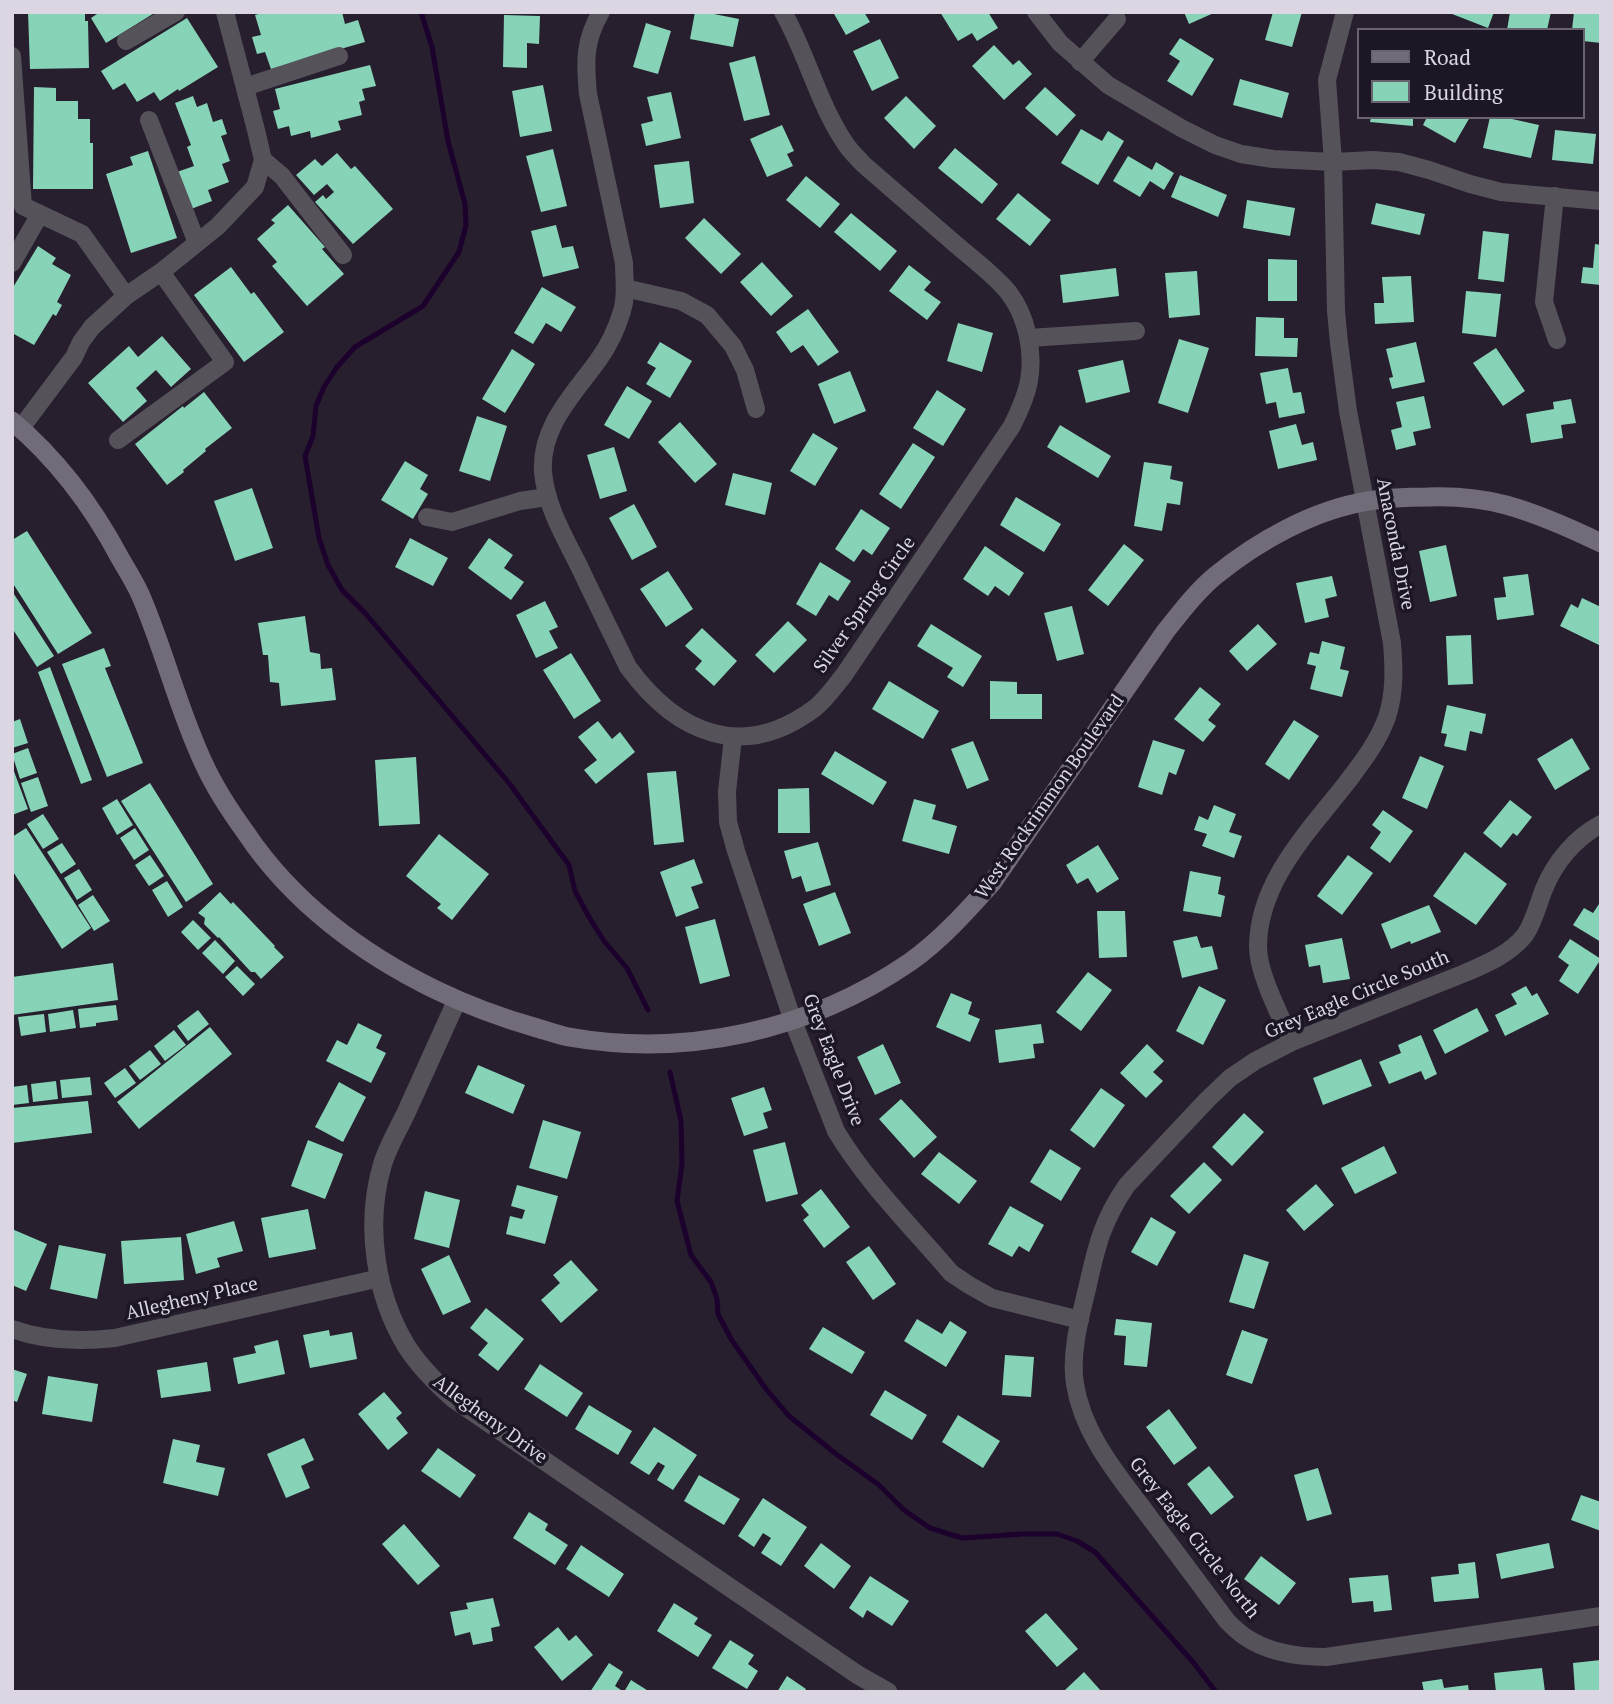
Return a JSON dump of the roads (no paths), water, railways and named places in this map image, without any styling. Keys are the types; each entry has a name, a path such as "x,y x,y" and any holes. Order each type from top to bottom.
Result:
{"main road":[{"name":"West Rockrimmon Boulevard","path":"17,425 72,484 100,522 139,592 205,765 248,837 304,901 346,936 393,968 457,1000 524,1025 567,1037 650,1045 723,1038 793,1021 842,1001 911,961 940,937 992,883 1165,632 1191,600 1246,553 1285,530 1329,511 1366,501 1405,497 1473,498 1537,515 1601,543"}],"street":[{"path":"126,41 176,12"},
{"path":"17,425 74,357 92,327 126,296 218,226 255,187 263,160 225,12"},
{"name":"Silver Spring Circle","path":"601,12 587,41 586,69 588,94 624,263 624,308 610,341 556,418 546,442 543,470 547,497 628,667 644,688 684,721 709,732 733,737 756,735 797,719 817,706 844,675 1013,426 1024,400 1031,362 1029,338 1009,293 863,164 847,146 833,124 783,12"},
{"path":"1036,12 1060,43 1108,85 1181,128 1241,154 1273,159 1399,162 1501,192 1601,201"},
{"name":"Anaconda Drive","path":"1292,1042 1263,973 1257,949 1265,902 1288,858 1368,755 1387,717 1393,695 1392,643 1348,411 1336,311 1333,162 1327,80 1345,12"},
{"path":"1080,62 1117,19"},
{"path":"12,56 23,206 82,234 126,296"},
{"path":"245,86 339,56"},
{"path":"149,120 197,243"},
{"path":"263,160 282,176 343,255"},
{"path":"1555,196 1544,302 1557,340"},
{"path":"12,263 40,214"},
{"path":"118,440 225,362 161,272"},
{"path":"625,288 681,301 707,315 733,346 746,370 756,409"},
{"path":"1029,338 1136,331"},
{"path":"427,516 452,522 520,501 547,497"},
{"name":"Grey Eagle Drive","path":"733,737 727,792 728,822 793,1021 836,1131 846,1148 859,1167 951,1272 992,1298 1080,1320"},
{"name":"Grey Eagle Circle South","path":"1080,1320 1097,1242 1116,1201 1127,1185 1230,1078 1292,1042 1465,973 1509,950 1525,935 1556,865 1573,845 1601,824"},
{"name":"Allegheny Drive","path":"457,1000 382,1165 374,1203 373,1237 380,1278 391,1315 407,1347 429,1377 454,1399 858,1675 888,1692"},
{"name":"Allegheny Place","path":"12,1329 63,1340 115,1338 380,1278"},
{"name":"Grey Eagle Circle North","path":"1080,1320 1074,1382 1079,1404 1102,1453 1227,1621 1245,1637 1284,1654 1326,1657 1601,1616"}],"waterway":[{"path":"421,12 432,47 448,141 465,204 466,225 459,252 423,306 355,347 324,387 316,406 313,436 305,456 319,538 328,565 342,590 365,613 509,783 569,865 575,891 589,917 604,941 627,968 648,1010"},
{"path":"670,1072 681,1121 682,1164 677,1201 691,1255 711,1282 717,1299 718,1314 731,1339 766,1389 789,1416 930,1528 962,1538 1057,1534 1077,1541 1095,1552 1193,1662 1216,1692"}]}
